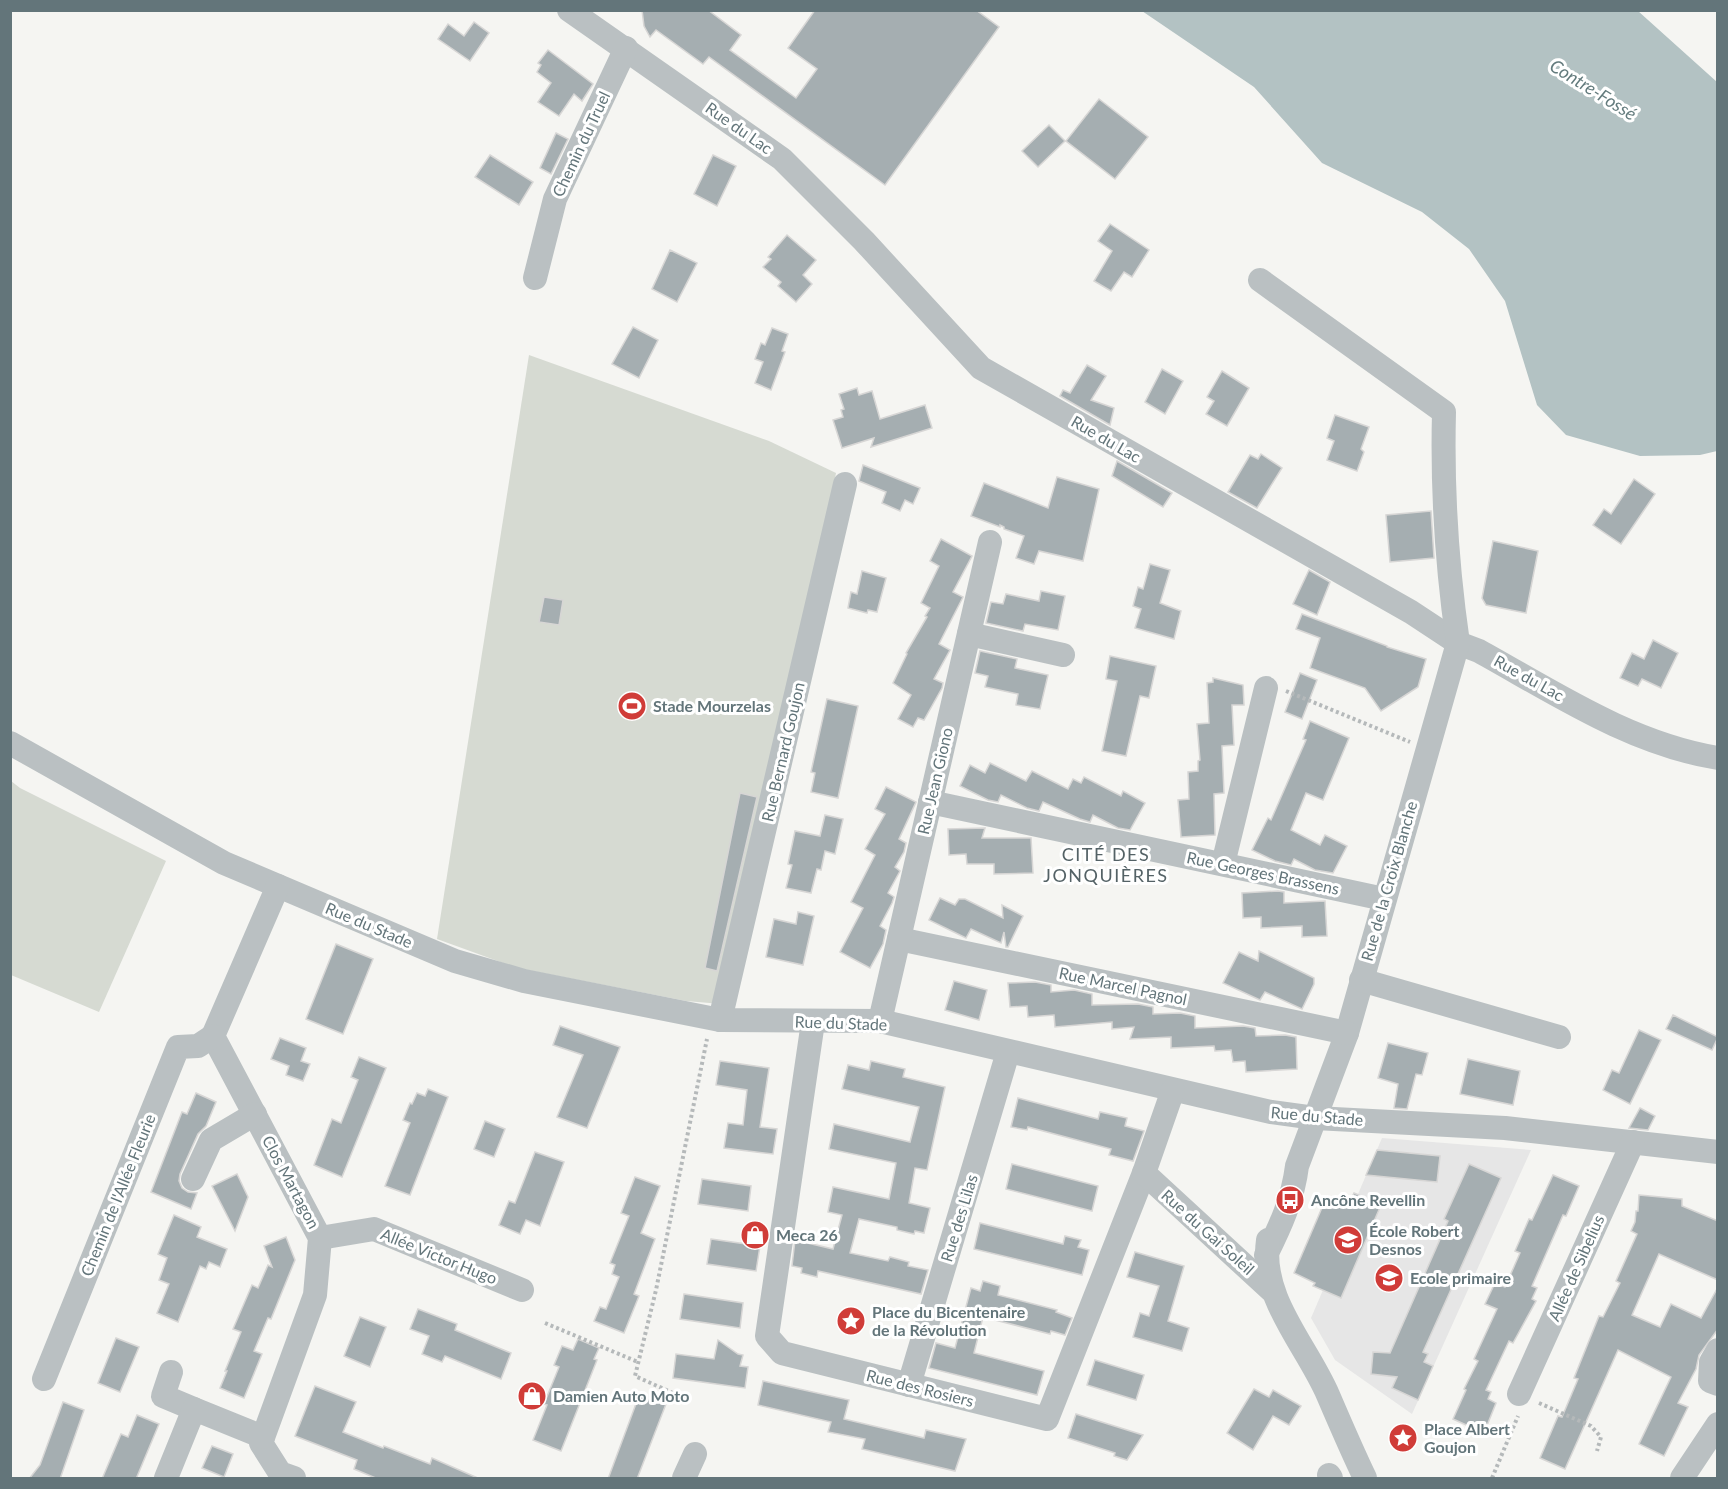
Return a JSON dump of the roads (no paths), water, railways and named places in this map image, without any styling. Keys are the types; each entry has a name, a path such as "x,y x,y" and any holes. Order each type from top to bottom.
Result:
{"street":[{"name":"Rue du Lac","path":"569,10 782,159 864,241 981,368 1411,612 1458,643 1479,651 1620,729 1695,754 1718,758"},
{"name":"Chemin du Truel","path":"535,278 555,199 626,48"},
{"path":"1260,280 1444,412 1443,467 1453,610 1458,643"},
{"name":"Rue Bernard Goujon","path":"716,1019 846,484"},
{"name":"Rue Jean Giono","path":"880,1021 990,542"},
{"path":"969,634 1063,655"},
{"name":"Rue de la Croix Blanche","path":"1271,1290 1266,1256 1279,1230 1295,1187 1297,1166 1347,1033 1458,643"},
{"path":"1223,864 1266,688"},
{"name":"Rue du Stade","path":"10,743 224,863 455,961 524,981 716,1019 813,1022 880,1021 1271,1112 1315,1118 1505,1128 1718,1152"},
{"name":"Rue Georges Brassens","path":"930,802 1384,899"},
{"path":"213,1036 278,886"},
{"name":"Rue Marcel Pagnol","path":"899,939 1347,1033"},
{"path":"1361,980 1559,1037"},
{"name":"Rue des Rosiers","path":"813,1022 767,1336 782,1353 1047,1419 1144,1173 1173,1090"},
{"name":"Clos Martagon","path":"213,1036 320,1238 315,1295 263,1437"},
{"name":"Chemin de l'Allée Fleurie","path":"44,1379 178,1047 198,1046 213,1036"},
{"name":"Rue des Lilas","path":"909,1385 1008,1052"},
{"path":"193,1179 211,1140 255,1114"},
{"name":"Allée de Sibelius","path":"1520,1394 1633,1142"},
{"name":"Rue du Gai Soleil","path":"1144,1173 1271,1290"},
{"name":"Allée Victor Hugo","path":"320,1238 374,1229 522,1290"},
{"path":"1271,1290 1328,1394 1365,1479"},
{"path":"1718,1350 1711,1362 1710,1381 1718,1384"},
{"path":"171,1372 163,1396 263,1437 261,1443 280,1473 294,1479"},
{"path":"166,1479 194,1409"},
{"path":"1682,1479 1718,1424"},
{"path":"684,1479 695,1454"}],"water":[{"name":"Contre-Fossé","path":"1142,11 1638,11 1717,82 1717,451 1700,455 1640,456 1566,435 1537,405 1505,301 1469,249 1422,212 1322,163 1254,87"}],"place":[{"name":"Stade Mourzelas","path":"632,706"},
{"name":"Ancône Revellin","path":"1290,1200"},
{"name":"Meca 26","path":"755,1235"},
{"name":"École Robert Desnos","path":"1348,1240"},
{"name":"Ecole primaire","path":"1389,1278"},
{"name":"Place du Bicentenaire de la Révolution","path":"851,1321"},
{"name":"Damien Auto Moto","path":"532,1396"},
{"name":"Place Albert Goujon","path":"1403,1438"}],"district":[{"name":"CITÉ DES JONQUIÈRES","path":"1106,865"}]}
